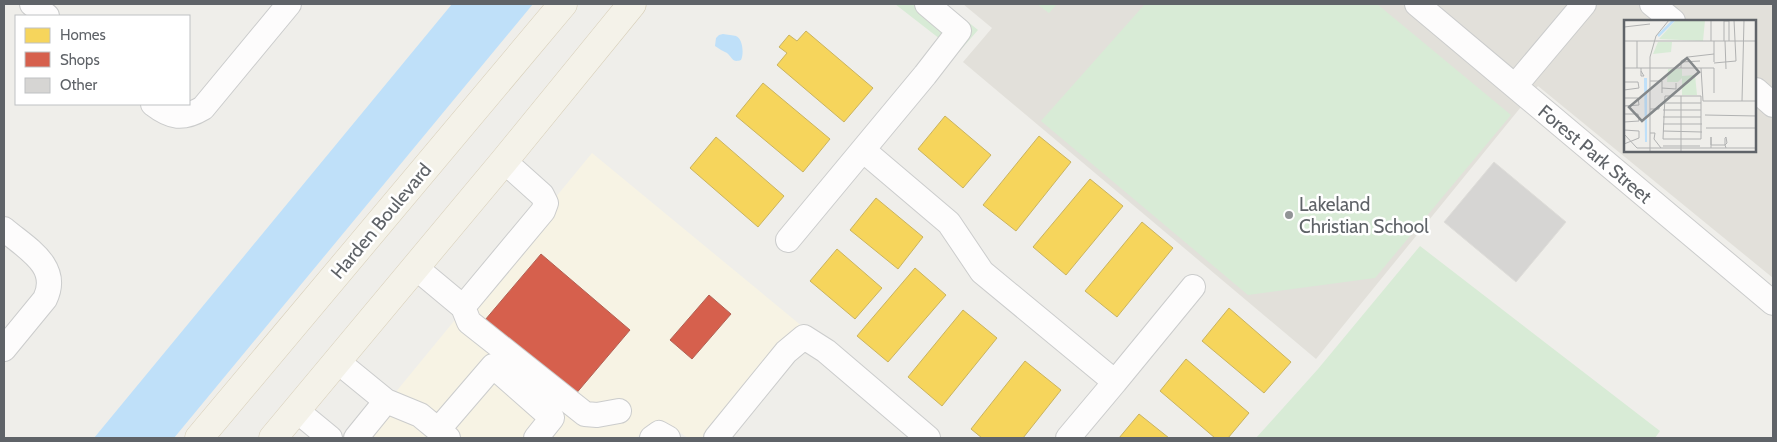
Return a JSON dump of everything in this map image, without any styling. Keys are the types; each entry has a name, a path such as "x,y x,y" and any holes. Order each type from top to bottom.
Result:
{"main road":[{"name":"Harden Boulevard","path":"199,438 563,4"},
{"path":"277,437 296,410 632,4"}],"street":[{"path":"32,4 46,15"},
{"path":"154,105 164,112 175,116 192,115 203,108 289,4"},
{"path":"788,240 959,32 927,4"},
{"name":"Forest Park Street","path":"1417,4 1773,303"},
{"path":"1515,86 1584,4"},
{"path":"1652,4 1672,20"},
{"path":"1757,91 1773,105"},
{"path":"863,150 949,224 982,272 1115,382"},
{"path":"463,306 543,211 546,203 542,195 504,161"},
{"path":"4,230 36,256 45,266 50,279 49,291 45,299 4,349"},
{"path":"415,267 463,306 468,322 585,414 597,415 619,411"},
{"path":"1068,438 1193,288"},
{"path":"716,438 786,352 804,337 826,351 928,438"},
{"path":"337,361 386,401 420,415 443,434 493,366 552,418 536,438"},
{"path":"356,438 386,401"},
{"path":"296,410 330,438"},
{"path":"652,438 659,433 668,438"}],"shaded area":[{"name":"Lakeland Christian School","path":"963,4 1773,4 1773,278 1538,86 1316,359 963,62 992,28"},
{"path":"592,153 803,327 778,345 702,438 688,438 666,423 653,424 636,438 358,438"}],"green space":[{"path":"895,4 946,4 978,30 958,53"},
{"path":"1037,4 1057,4 1049,13"},
{"name":"Lakeland Christian School","path":"1145,4 1377,4 1511,115 1375,278 1248,295 1041,121"},
{"path":"1420,246 1660,431 1655,438 1256,438 1318,369"}],"water":[{"path":"452,4 533,4 174,438 94,438"},
{"path":"723,34 736,36 740,40 743,51 741,60 734,60 715,46 716,38"}],"building: Homes":[{"path":"806,31 873,88 844,122 777,65 787,53 779,47 789,35 797,41"},
{"path":"763,83 830,139 803,172 736,116"},
{"path":"945,116 991,155 963,188 918,149"},
{"path":"1039,136 1071,162 1016,231 983,205"},
{"path":"716,137 784,196 758,227 690,168"},
{"path":"1090,179 1123,206 1066,275 1033,247"},
{"path":"876,198 923,237 898,269 850,230"},
{"path":"1142,222 1173,248 1117,317 1085,291"},
{"path":"837,249 882,288 855,319 810,281"},
{"path":"915,268 946,295 888,362 857,336"},
{"path":"1229,308 1291,362 1264,393 1202,341"},
{"path":"963,310 997,338 942,406 908,377"},
{"path":"1186,359 1249,413 1228,438 1215,438 1160,391"},
{"path":"1025,361 1061,390 1023,438 982,438 971,429"},
{"path":"1139,414 1169,438 1119,438"}],"building: Shops":[{"path":"541,254 630,330 574,396 485,320"},
{"path":"709,295 731,314 692,359 670,340"}],"building: Other":[{"path":"1494,162 1566,222 1516,282 1444,222"}],"place":[{"name":"Lakeland Christian School","path":"1289,215"}]}
